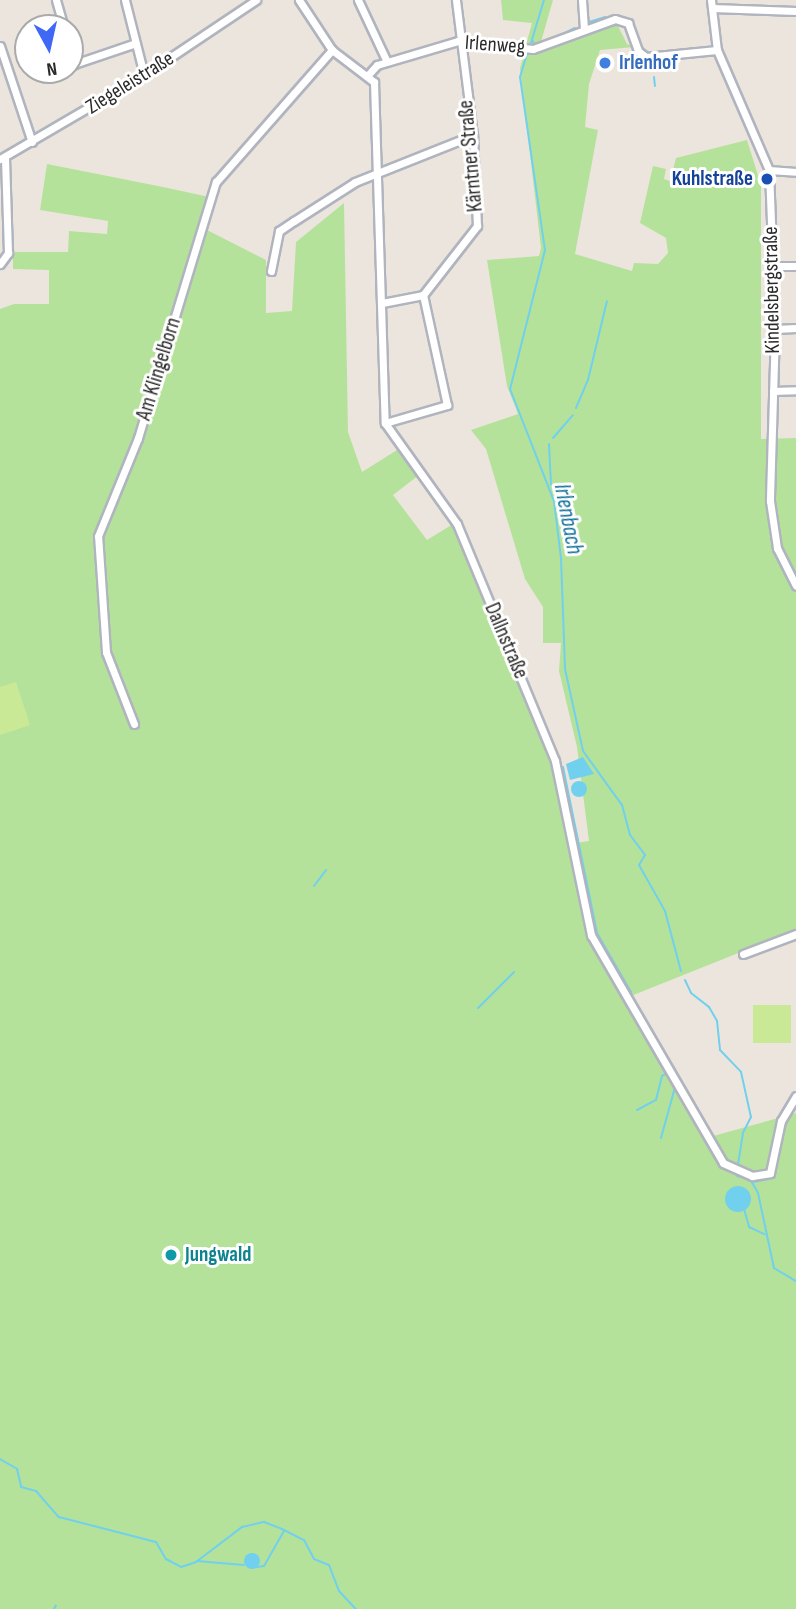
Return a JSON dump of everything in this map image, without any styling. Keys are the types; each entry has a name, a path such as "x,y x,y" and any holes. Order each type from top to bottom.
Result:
{"street":[{"path":"125,0 145,75"},
{"name":"Ziegeleistraße","path":"3,158 145,75 256,0"},
{"path":"299,0 332,50 374,82 385,423 447,405 423,295 382,303"},
{"path":"358,0 387,62"},
{"name":"Kärntner Straße","path":"423,295 477,226 473,135 458,41 456,0"},
{"path":"582,0 584,27"},
{"path":"782,0 785,9"},
{"path":"712,4 796,11"},
{"name":"Kindelsbergstraße","path":"712,4 717,50 769,170 775,328 769,454 772,533 793,573 796,586"},
{"name":"Irlenweg","path":"367,76 387,62 458,41 533,49 584,27 624,20 638,51 646,57 717,50"},
{"path":"84,61 136,43"},
{"path":"0,46 32,142"},
{"name":"Am Klingelborn","path":"134,724 106,652 98,536 138,438 216,182 332,50"},
{"path":"271,271 279,231 377,172 473,135"},
{"path":"0,264 8,253 3,158"},
{"path":"769,170 796,172"},
{"path":"774,266 796,267"},
{"path":"775,328 796,328"},
{"path":"773,391 796,390"},
{"name":"Dallnstraße","path":"385,423 457,524 555,761 591,935 723,1163 752,1176 770,1173 781,1121 796,1096"},
{"path":"743,954 796,934"}],"green space":[{"path":"501,0 553,0 540,45 526,45 532,23 503,20"},
{"path":"616,22 627,44 634,47 600,50 589,84 585,127 598,130 575,254 632,271 634,263 658,264 668,253 666,238 640,223 653,166 666,169 664,179 670,181 676,158 747,140 761,185 761,439 796,438 796,930 626,998 706,1138 796,1113 796,1609 0,1609 0,309 14,304 49,304 49,270 13,269 13,252 68,252 69,231 107,234 108,221 40,210 47,164 214,198 205,229 266,260 266,313 292,311 296,242 344,203 348,432 362,472 405,445 423,472 393,495 427,540 458,521 559,758 549,755 576,843 589,841 577,747 559,671 561,643 543,643 543,607 525,579 486,449 471,430 518,414 507,386 487,260 539,256 541,248 520,68 525,51 538,52 588,28"},
{"path":"16,682 30,725 0,735 0,687"},
{"path":"753,1005 791,1005 791,1043 753,1043"}],"water":[{"path":"583,757 594,774 570,780 566,764"},
{"path":"576,781 582,781 587,789 585,795 576,797 571,792 571,786"},
{"path":"738,1186 747,1190 751,1199 747,1208 738,1212 729,1208 725,1199 729,1190"},
{"path":"252,1553 258,1555 258,1567 252,1569 246,1567 244,1561 246,1555"}],"waterway":[{"name":"Irlenbach","path":"531,43 544,0"},
{"path":"589,22 605,17"},
{"path":"557,37 575,28"},
{"name":"Irlenbach","path":"532,40 535,44"},
{"name":"Irlenbach","path":"527,54 520,77 545,250 510,389 554,501 561,558 565,669 583,751 622,805 630,835 645,855 639,865 665,911 681,971"},
{"path":"654,77 655,86"},
{"path":"576,408 588,380 607,301"},
{"path":"553,438 573,415"},
{"path":"549,444 551,485"},
{"path":"563,767 597,933 631,992"},
{"path":"314,886 326,870"},
{"path":"478,1008 514,972"},
{"name":"Irlenbach","path":"685,980 691,993 709,1007 717,1021 720,1050 741,1072 751,1117 743,1133 738,1165"},
{"path":"637,1110 656,1100 662,1076 667,1073"},
{"path":"661,1138 675,1087"},
{"path":"775,1174 780,1141"},
{"name":"Irlenbach","path":"737,1176 750,1179 758,1193 774,1268 796,1281"},
{"path":"753,1182 769,1179"},
{"path":"744,1209 749,1227 764,1234"},
{"path":"0,1459 17,1469 21,1487 36,1491 59,1517 156,1542 166,1559 181,1567 196,1562 242,1527 264,1522 282,1529 304,1540 314,1559 329,1565 339,1591 356,1609"},
{"path":"257,1567 264,1566 284,1531"},
{"path":"197,1561 244,1565"},
{"path":"54,1609 56,1605"}],"place":[{"name":"Irlenhof","path":"605,63"},
{"name":"Kuhlstraße","path":"767,179"},
{"name":"Jungwald","path":"171,1255"}]}
